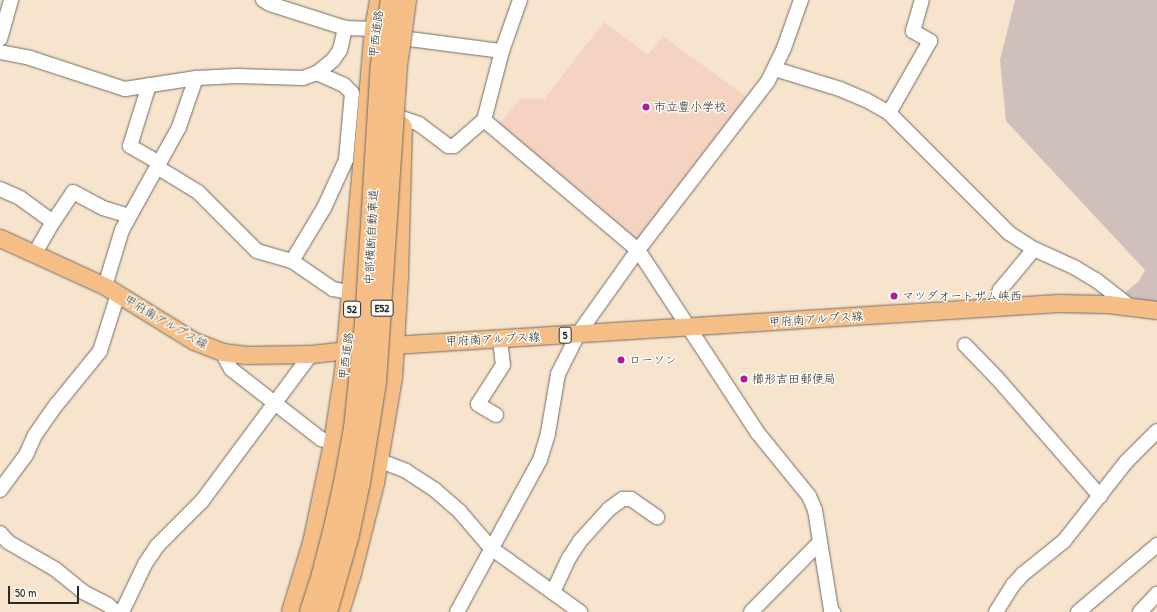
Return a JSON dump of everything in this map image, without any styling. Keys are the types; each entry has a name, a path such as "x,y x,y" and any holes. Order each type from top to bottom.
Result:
{"highway":[{"name":"甲西道路","path":"292,612 313,543 334,443 354,293 357,234 375,29 380,0"},
{"name":"中部横断自動車道","path":"315,608 345,478 360,375 381,65 391,0"},
{"name":"中部横断自動車道","path":"315,608 349,534 360,482 375,390 396,74 406,0"},
{"path":"339,612 352,570 374,483 392,378 398,276 403,91 409,39 416,0"}],"main road":[{"name":"甲府南アルプス線","path":"0,238 35,253 111,290 194,341 222,352 245,355 311,354 393,345 687,328 1080,302 1157,310"}],"street":[{"path":"0,39 11,0"},
{"path":"263,0 270,4 345,28 375,29 409,39 502,51"},
{"path":"402,118 419,124 448,146 454,146 484,120 502,51 520,0"},
{"path":"457,612 540,460 548,433 558,374 578,334 638,250 752,102 775,69 801,0"},
{"path":"889,113 930,41 913,31 922,0"},
{"path":"0,52 30,58 126,89 196,78 237,76 303,78 317,73 333,60 340,50 345,28"},
{"path":"775,69 840,89 866,100 889,113 1009,233 1034,250 1074,267 1096,280 1128,306"},
{"path":"292,260 324,208 346,160 352,93 344,85 317,73"},
{"path":"0,490 26,456 35,435 57,404 100,351 122,230 179,127 196,78"},
{"path":"148,85 130,146 198,192 257,251 292,260 333,289 354,293"},
{"path":"484,120 638,250 687,328 757,432 809,496 815,510 831,610 834,612"},
{"path":"0,189 20,198 53,222"},
{"path":"35,253 73,192 103,208 129,216"},
{"path":"993,308 1000,290 1034,250"},
{"path":"496,415 478,404 503,365 500,339"},
{"path":"965,345 997,378 1100,496"},
{"path":"222,352 231,368 274,403 320,439 334,443"},
{"path":"122,612 145,564 157,546 202,501 311,354"},
{"path":"996,612 1023,574 1064,541 1126,462 1157,431"},
{"path":"378,460 406,471 435,490 460,512 491,548 580,612"},
{"path":"552,592 569,558 580,541 609,509 623,499 632,499 657,517"},
{"path":"0,533 15,546 55,569 83,592 108,605 116,612"},
{"path":"752,612 820,542"},
{"path":"1078,612 1089,601 1157,545"},
{"path":"1140,612 1157,594"}],"shaded area":[{"path":"1015,0 1157,0 1157,305 1122,295 1139,281 1145,270 1006,121 1000,60"},
{"path":"604,22 648,55 663,36 749,99 640,239 632,239 498,124 522,98 544,99"}],"place":[{"name":"市立豊小学校","path":"646,107"},
{"name":"マツダオートザム峡西","path":"894,296"},
{"name":"ローソン","path":"621,360"},
{"name":"櫛形吉田郵便局","path":"744,379"}]}
